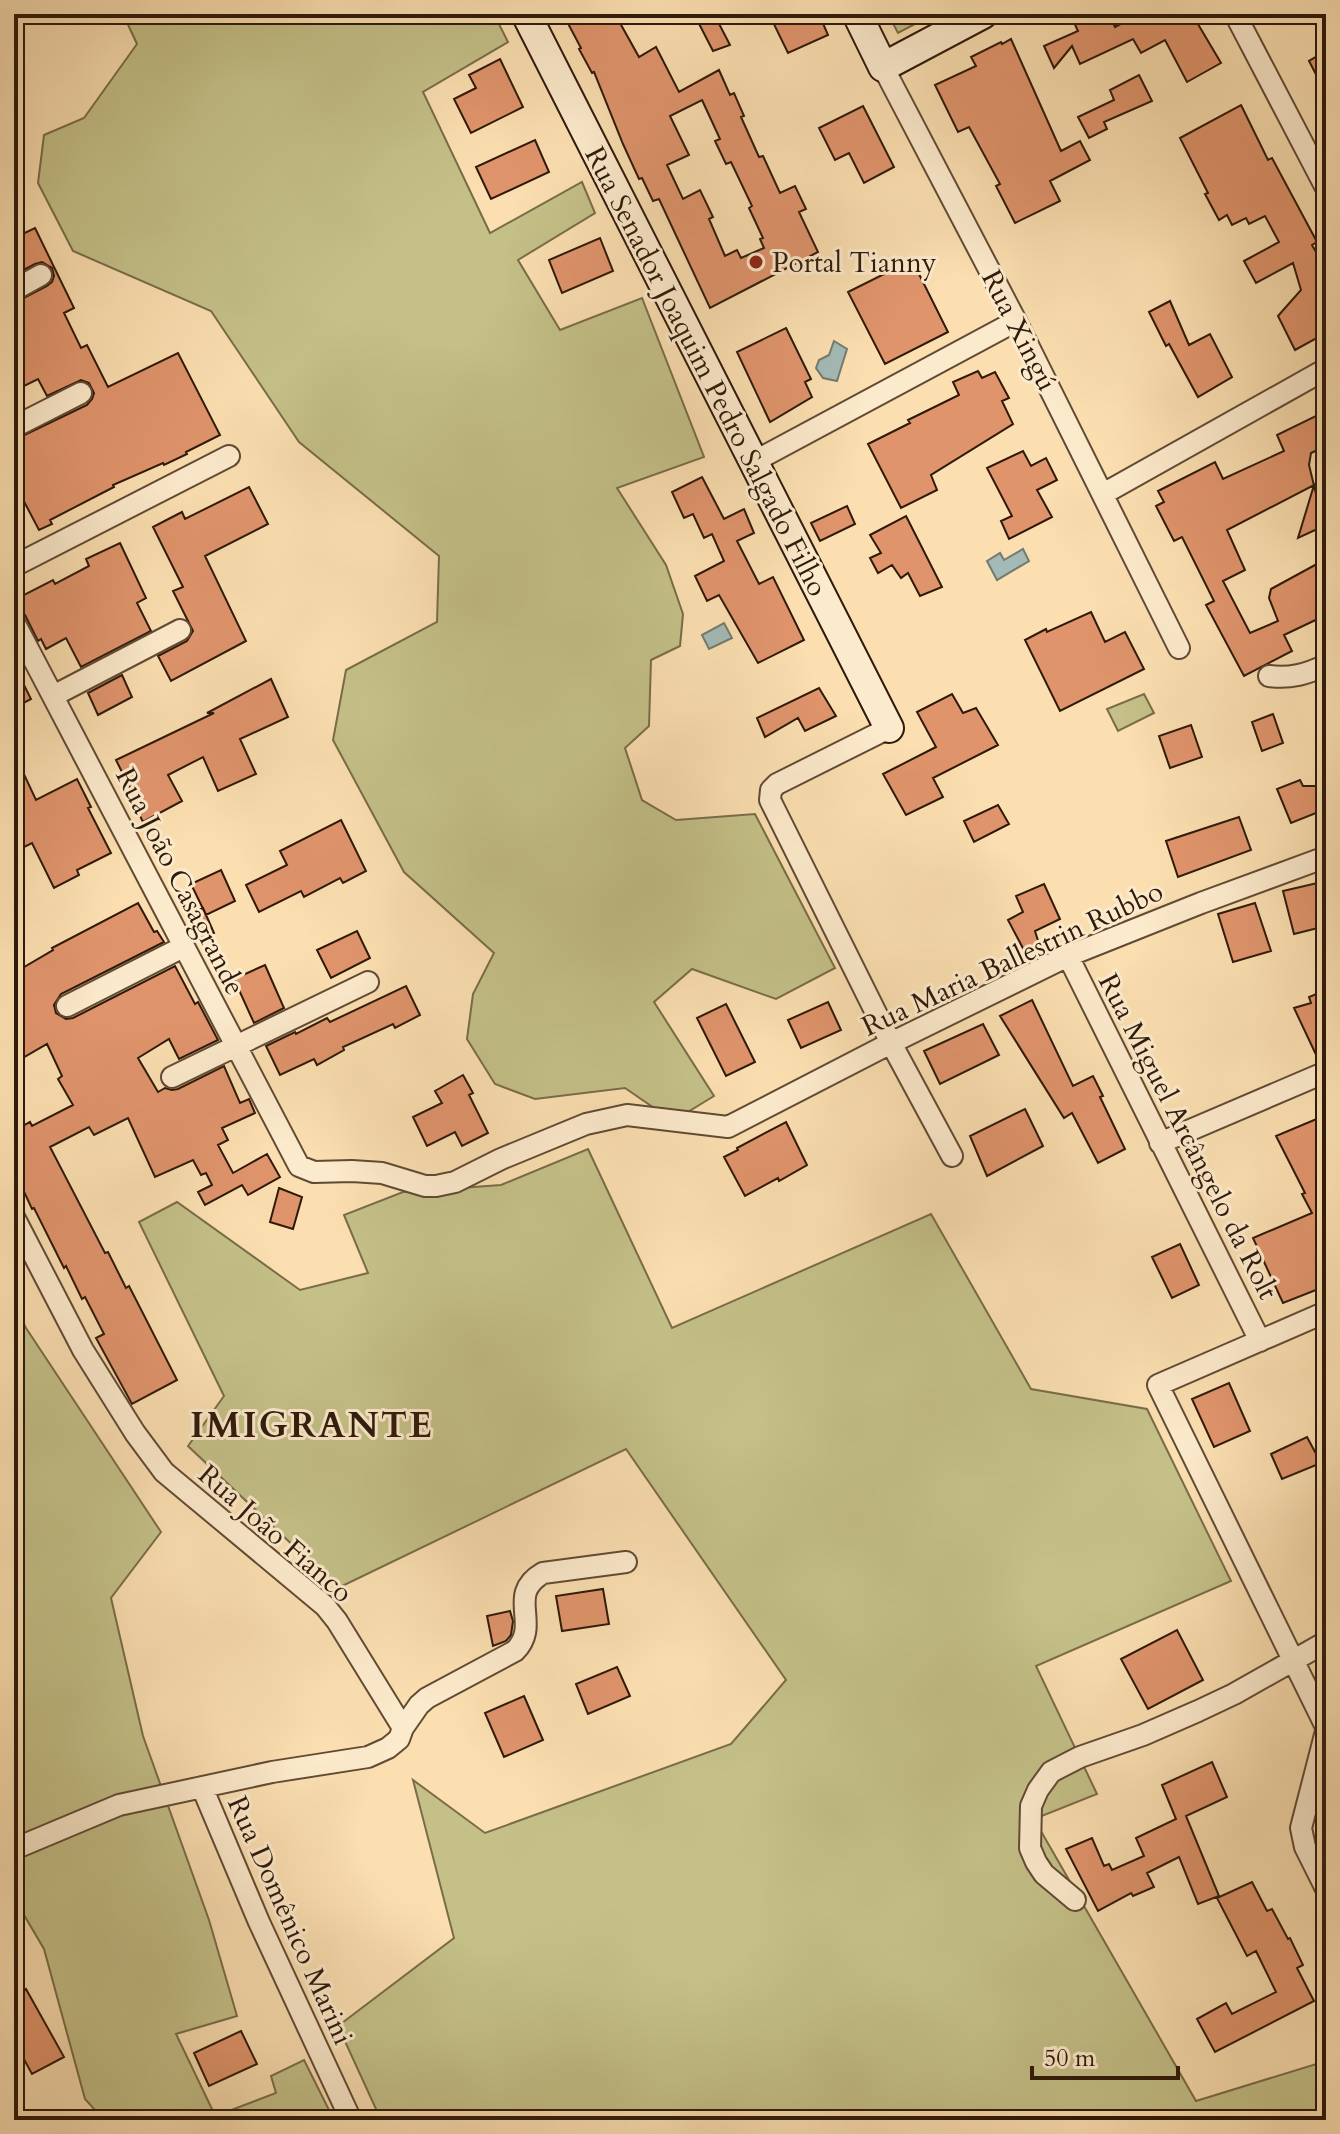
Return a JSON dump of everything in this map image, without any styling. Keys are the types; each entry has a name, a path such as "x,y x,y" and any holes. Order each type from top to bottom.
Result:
{"street":[{"name":"Rua Senador Joaquim Pedro Salgado Filho","path":"526,14 889,728"},
{"name":"Rua Xingú","path":"857,14 1016,321 1179,648"},
{"path":"883,67 983,14"},
{"path":"1235,14 1326,188"},
{"path":"14,290 41,275"},
{"path":"755,461 1016,321"},
{"path":"1103,494 1326,369"},
{"path":"14,427 81,393"},
{"path":"14,566 229,456"},
{"name":"Rua João Casagrande","path":"14,622 299,1166"},
{"path":"53,696 180,630"},
{"path":"1269,676 1286,678 1326,665"},
{"path":"889,728 777,784 771,790 770,800 891,1043 952,1156"},
{"name":"Rua Maria Ballestrin Rubbo","path":"299,1166 314,1172 382,1173 425,1186 436,1186 455,1182 501,1159 586,1124 627,1115 728,1127 1068,956 1326,857"},
{"path":"67,1006 183,947"},
{"name":"Rua Miguel Arcângelo da Rolt","path":"1068,956 1260,1341"},
{"path":"172,1077 368,982"},
{"path":"1160,1143 1326,1072"},
{"name":"Rua João Fianco","path":"14,1217 83,1350 135,1433 164,1472 325,1606 403,1728"},
{"path":"1326,1312 1158,1385 1326,1729 1301,1828 1305,1847 1326,1889"},
{"name":"Rua Domênico Marini","path":"351,2120 259,1922 202,1787 368,1757 388,1748 399,1739 403,1728 427,1698 515,1651 522,1644 526,1634 524,1591 535,1577 543,1573 626,1562"},
{"path":"1075,1900 1044,1874 1030,1848 1031,1806 1051,1772 1080,1757 1143,1735 1234,1694 1326,1642"},
{"path":"14,1849 119,1805 202,1787"}],"shaded area":[{"path":"123,14 494,14 508,42 423,92 490,233 582,182 595,213 518,260 560,330 642,298 704,457 617,488 666,565 683,614 680,646 651,660 649,726 625,748 642,800 676,820 755,814 835,968 776,999 692,969 654,1002 714,1096 673,1121 625,1088 535,1099 495,1084 467,1039 473,994 494,953 404,872 333,740 346,670 437,622 439,556 299,442 211,311 73,251 38,183 44,135 84,118 137,44"},
{"path":"888,14 934,14 898,33"},
{"path":"1144,694 1154,713 1118,731 1107,709"},
{"path":"588,1149 672,1328 931,1214 1031,1389 1147,1409 1231,1581 1036,1666 1097,1794 1034,1819 1196,2101 1326,2061 1326,2120 381,2120 338,2026 454,1938 413,1780 485,1833 731,1744 786,1680 626,1449 338,1588 188,1446 224,1396 139,1222 177,1202 300,1290 368,1273 344,1215 403,1192 501,1185"},
{"path":"14,1305 26,1328 161,1532 111,1598 143,1736 209,1920 237,2016 176,2034 212,2109 199,2120 104,2120 85,2099 44,1949 14,1898"},
{"path":"304,2060 334,2120 205,2120 276,2093 271,2076"}],"water":[{"path":"834,341 847,349 837,381 823,378 816,368 819,360 829,355"},
{"path":"1023,549 1029,561 997,580 987,561 1000,553 1004,560"},
{"path":"724,623 732,638 709,649 702,635"}],"building":[{"path":"563,14 615,14 639,57 656,47 679,92 719,70 730,95 734,93 759,157 763,156 780,193 795,186 806,209 799,212 818,252 710,308 659,199 653,201 642,178 639,179","holes":["702,100 720,139 715,141 726,164 731,162 763,238 760,239 764,248 741,258 737,250 725,256 709,219 713,217 700,190 683,199 667,165 689,155 670,116"]},
{"path":"694,14 714,14 730,45 713,51"},
{"path":"769,14 819,14 828,35 788,53"},
{"path":"1070,14 1109,14 1115,27 1139,14 1192,14 1221,63 1187,82 1165,40 1141,53 1133,39 1080,64 1072,46 1054,68 1044,46 1078,31"},
{"path":"1011,39 1061,151 1080,141 1090,160 1050,181 1060,201 1015,223 996,186 1000,184 969,127 958,132 935,85 976,66 971,57"},
{"path":"1326,51 1326,94 1309,61"},
{"path":"500,59 523,107 471,133 454,99 476,88 469,75"},
{"path":"1139,75 1152,101 1104,122 1107,129 1089,138 1078,117 1114,100 1110,90"},
{"path":"1241,105 1268,160 1272,158 1317,242 1312,245 1326,269 1326,333 1295,350 1278,316 1301,290 1293,263 1256,283 1244,261 1279,242 1265,216 1249,224 1246,218 1232,225 1227,215 1219,220 1180,138"},
{"path":"863,106 894,167 864,183 849,153 835,160 819,128"},
{"path":"535,140 549,172 491,199 476,167"},
{"path":"35,228 74,308 64,313 81,348 87,345 108,387 178,353 220,435 164,465 113,485 50,520 52,524 39,530 18,490 14,492 14,440 87,405 94,393 89,383 81,380 47,396 38,379 14,391 14,303 47,286 54,276 52,268 42,262 14,275 14,238"},
{"path":"600,238 613,271 562,293 549,260"},
{"path":"912,260 948,332 885,364 848,292"},
{"path":"1170,301 1189,345 1210,334 1232,377 1198,397 1149,312"},
{"path":"786,328 811,379 805,382 812,397 770,422 737,352"},
{"path":"978,371 982,378 995,372 1009,398 1002,401 1013,424 931,475 937,490 901,508 868,444 959,395 953,382"},
{"path":"1326,411 1326,430 1321,433 1326,446 1311,453 1309,465 1314,485 1227,530 1245,570 1223,581 1250,633 1278,621 1269,598 1271,589 1326,559 1326,615 1284,635 1292,651 1244,676 1206,605 1214,601 1182,537 1174,541 1156,506 1164,502 1158,491 1215,462 1223,479 1284,451 1277,435"},
{"path":"1023,451 1031,466 1046,458 1057,480 1037,490 1052,517 1009,539 1001,521 1012,516 987,468"},
{"path":"702,477 724,519 744,509 754,533 737,541 759,584 773,577 804,640 758,663 719,595 707,601 695,576 724,561 712,534 704,538 693,514 684,518 672,492"},
{"path":"1314,485 1319,506 1326,503 1326,525 1298,538"},
{"path":"249,487 268,524 205,556 246,641 171,681 158,656 187,641 193,631 173,591 183,587 153,527 182,512 185,519"},
{"path":"847,506 855,524 820,541 811,523"},
{"path":"906,516 942,587 920,596 908,573 901,578 892,565 878,573 870,558 881,553 870,535"},
{"path":"120,543 146,598 137,603 151,631 81,667 66,638 46,649 41,639 38,641 25,615 14,609 14,600 89,566 86,559"},
{"path":"1091,612 1105,642 1125,632 1144,669 1060,711 1025,640"},
{"path":"14,665 31,699 14,708"},
{"path":"122,675 132,697 98,715 88,693"},
{"path":"271,679 288,717 240,739 256,774 218,791 203,757 168,775 182,801 143,822 116,760 214,713 207,713"},
{"path":"819,688 836,716 805,731 798,718 765,737 757,718"},
{"path":"952,694 963,713 976,708 998,745 933,778 943,797 906,815 883,774 936,747 917,712"},
{"path":"1273,714 1283,743 1262,751 1252,722"},
{"path":"1191,725 1202,757 1170,768 1159,736"},
{"path":"14,753 36,800 77,779 111,853 77,870 79,875 54,888 32,843 14,852"},
{"path":"1300,780 1303,786 1326,786 1326,809 1291,823 1277,789"},
{"path":"998,805 1009,824 974,842 964,821"},
{"path":"1239,817 1251,850 1178,877 1166,841"},
{"path":"341,820 366,871 343,883 340,878 304,897 301,891 259,912 246,885 287,865 280,851"},
{"path":"221,870 235,901 206,915 191,884"},
{"path":"1326,881 1326,926 1294,934 1283,891"},
{"path":"1044,884 1060,919 1035,931 1039,944 1025,952 1008,920 1023,912 1016,896"},
{"path":"138,903 154,932 157,931 164,942 61,994 54,1005 56,1013 66,1019 73,1018 175,966 218,1040 179,1059 169,1039 138,1058 158,1092 165,1088 178,1089 224,1066 240,1103 249,1099 255,1113 222,1128 228,1140 218,1145 233,1173 267,1154 280,1177 248,1195 242,1185 205,1205 198,1192 212,1185 206,1173 201,1175 193,1160 155,1177 128,1118 94,1135 89,1127 50,1147 105,1253 108,1252 126,1288 129,1286 177,1380 132,1404 96,1338 104,1334 85,1297 82,1299 66,1266 64,1268 14,1170 14,1131 30,1122 32,1126 73,1105 58,1079 62,1076 47,1044 14,1063 14,973 52,948"},
{"path":"1255,903 1271,951 1233,962 1218,914"},
{"path":"203,908 214,933 198,940 187,915"},
{"path":"357,931 370,958 331,978 317,950"},
{"path":"265,965 284,1008 254,1023 234,979"},
{"path":"406,986 420,1015 395,1028 393,1024 343,1047 344,1050 317,1065 314,1059 280,1075 266,1046 327,1018 330,1022"},
{"path":"1326,990 1326,1059 1319,1061 1294,1008 1311,1003 1309,997"},
{"path":"1032,1000 1073,1086 1093,1076 1125,1149 1098,1163 1072,1113 1064,1118 1000,1016"},
{"path":"828,1002 841,1030 801,1048 788,1020"},
{"path":"726,1004 755,1062 726,1076 697,1018"},
{"path":"983,1024 999,1055 940,1084 924,1051"},
{"path":"463,1075 473,1093 469,1095 488,1133 462,1146 455,1132 427,1146 413,1117 442,1103 435,1091"},
{"path":"1025,1109 1043,1146 987,1176 970,1136"},
{"path":"1326,1115 1326,1286 1283,1303 1253,1238 1312,1213 1276,1136"},
{"path":"786,1122 807,1165 745,1196 724,1157"},
{"path":"279,1188 302,1197 293,1229 270,1222"},
{"path":"1180,1244 1199,1285 1172,1298 1152,1257"},
{"path":"1229,1383 1250,1431 1214,1447 1192,1399"},
{"path":"1307,1437 1321,1463 1282,1479 1271,1454"},
{"path":"603,1589 609,1624 562,1631 556,1596"},
{"path":"510,1611 513,1621 511,1635 506,1641 493,1646 487,1616"},
{"path":"1177,1630 1203,1680 1148,1709 1121,1659"},
{"path":"617,1667 630,1696 588,1714 576,1684"},
{"path":"524,1696 543,1740 504,1757 485,1713"},
{"path":"1212,1762 1227,1797 1186,1816 1219,1896 1198,1904 1179,1857 1147,1873 1154,1887 1133,1896 1131,1893 1098,1911 1066,1849 1092,1838 1104,1866 1109,1864 1112,1870 1144,1856 1136,1838 1176,1819 1162,1785"},
{"path":"1252,1882 1267,1911 1272,1909 1290,1938 1303,1965 1297,1968 1314,2001 1215,2052 1197,2019 1226,2003 1232,2014 1276,1992 1256,1951 1247,1956 1217,1898"},
{"path":"26,1989 64,2057 32,2074 14,2041 14,1996"},
{"path":"241,2031 257,2064 209,2086 194,2053"}],"place":[{"name":"Portal Tianny","path":"756,262"}],"district":[{"name":"IMIGRANTE","path":"312,1424"}]}
